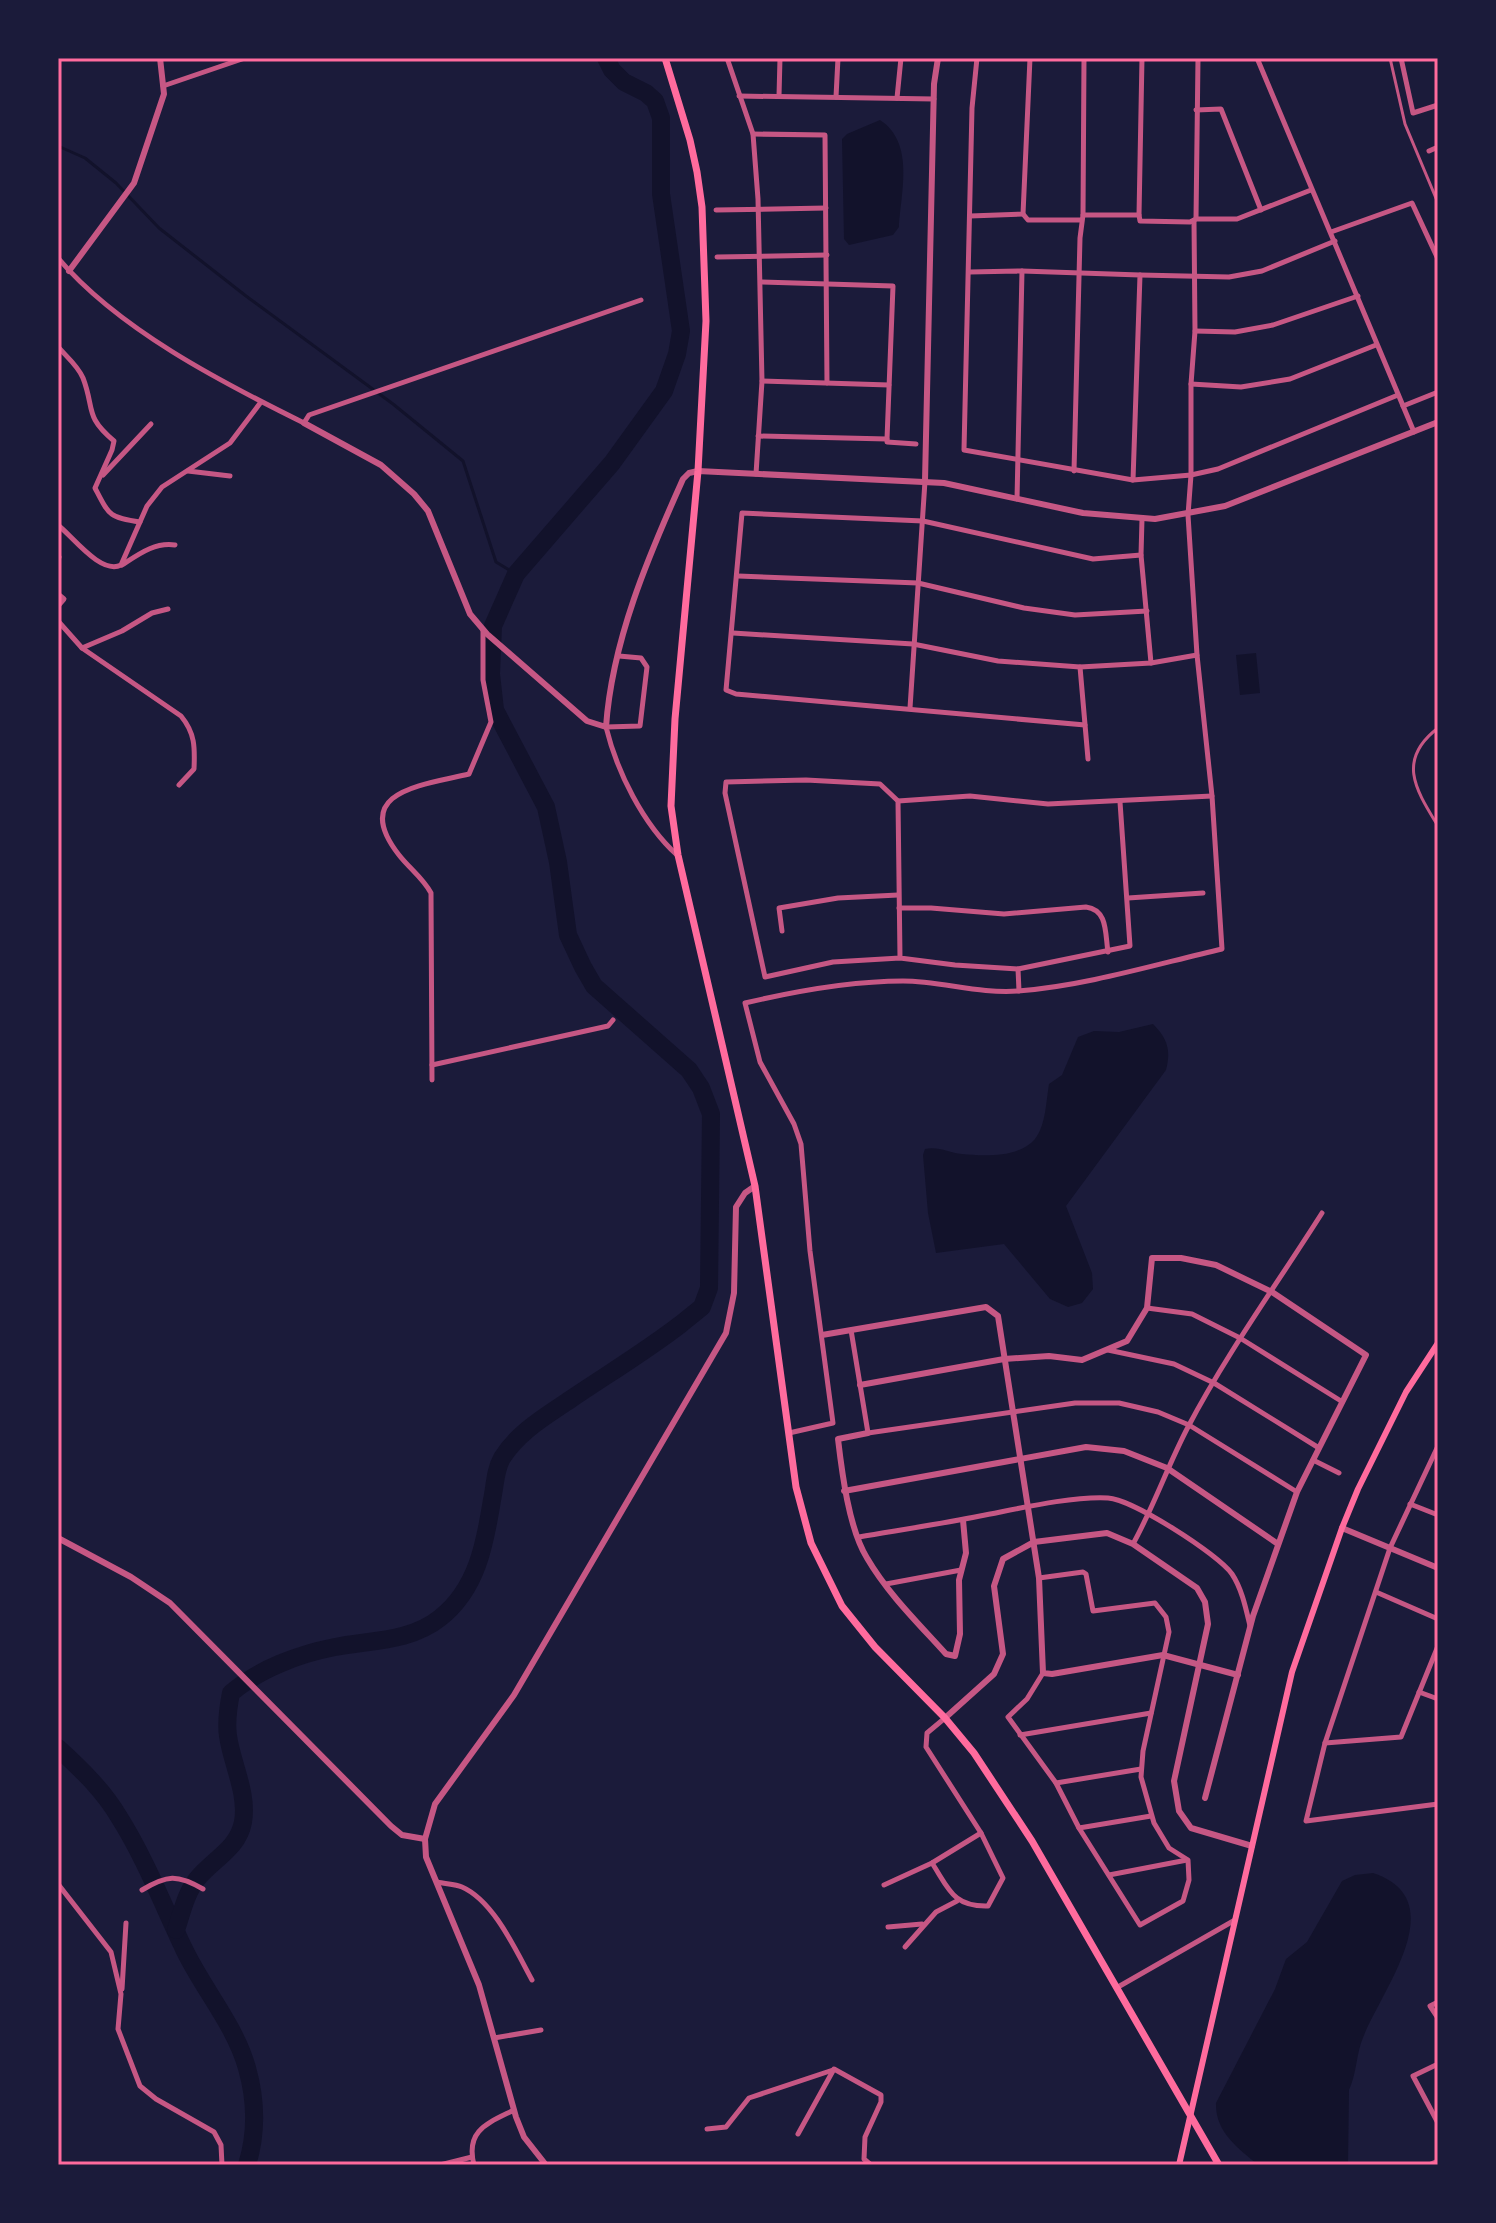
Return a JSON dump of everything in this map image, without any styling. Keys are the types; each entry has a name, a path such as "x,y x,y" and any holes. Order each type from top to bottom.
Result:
{"main road":[{"path":"665,58 690,140 702,207 706,361 675,719 671,806 678,855 755,1186 796,1487 811,1543 842,1606 875,1647 945,1718 974,1753 1032,1841 1219,2165"},
{"path":"1179,2165 1292,1672 1358,1489 1406,1392 1438,1343"}],"street":[{"path":"69,271 134,183 164,94 160,58"},
{"path":"163,86 245,58"},
{"path":"727,58 753,134 761,282 762,381 756,474"},
{"path":"779,96 780,58"},
{"path":"836,97 838,58"},
{"path":"897,98 901,58"},
{"path":"910,708 925,481 934,99 938,58"},
{"path":"977,58 972,108 964,450 1133,480 1191,475 1218,469 1398,395"},
{"path":"1030,58 1023,214 1028,220 1139,215"},
{"path":"1074,471 1084,58"},
{"path":"1142,58 1140,221 1237,219 1311,190"},
{"path":"789,1433 833,1423 810,1251 801,1144 794,1124 760,1062 745,1003 877,982 906,981 961,989 1019,991 1055,987 1222,949 1188,515 1195,331 1198,58"},
{"path":"1257,58 1414,432"},
{"path":"1390,58 1405,124 1438,203"},
{"path":"1401,58 1413,113 1438,105"},
{"path":"738,96 934,99"},
{"path":"1196,110 1221,109 1261,210"},
{"path":"753,134 825,135 827,383"},
{"path":"1429,151 1438,147"},
{"path":"1331,232 1412,203 1438,259"},
{"path":"716,210 826,208"},
{"path":"970,216 1023,214"},
{"path":"970,272 1229,277 1262,271 1335,241"},
{"path":"717,257 827,255"},
{"path":"58,258 89,292 114,312 178,354 381,465 414,494 433,522 462,598 485,632 587,721 606,727 640,726 647,667 641,658 619,656"},
{"path":"1017,499 1022,271"},
{"path":"1133,480 1140,275"},
{"path":"761,282 893,286 887,442 916,444"},
{"path":"1195,331 1235,332 1273,325 1358,296"},
{"path":"304,423 309,415 641,300"},
{"path":"1191,384 1241,387 1290,379 1376,345"},
{"path":"58,347 82,377 98,428 114,441 95,488 108,513 115,519 140,522"},
{"path":"762,381 889,385"},
{"path":"1403,406 1438,392"},
{"path":"121,565 153,496 230,443 261,402"},
{"path":"678,855 660,840 627,782 606,727 619,656 651,551 683,479 689,473 925,481 1083,513 1142,519 1188,515 1225,506 1438,422"},
{"path":"98,480 151,424"},
{"path":"758,436 887,439"},
{"path":"188,471 230,476"},
{"path":"1085,725 736,694 726,690 742,513 923,521 1093,559 1141,555"},
{"path":"1142,519 1141,555 1151,663"},
{"path":"58,525 90,556 104,566 115,568 155,546 175,545"},
{"path":"738,576 918,583 1024,608 1075,615 1147,611"},
{"path":"58,594 64,599 58,606"},
{"path":"82,648 122,631 152,613 168,609"},
{"path":"58,621 82,648 181,716 191,728 195,741 194,769 179,785"},
{"path":"432,1080 431,893 425,882 397,853 384,832 382,821 386,806 394,795 405,789 469,774 491,722 483,680 485,632"},
{"path":"733,633 913,644 998,661 1080,667 1151,663 1197,655"},
{"path":"1080,667 1088,759"},
{"path":"1438,728 1419,751 1411,770 1416,791 1438,826"},
{"path":"900,958 898,801 880,784 806,780 726,782 725,793 765,977 833,962 900,958 1018,969 1130,946 1120,802"},
{"path":"898,801 970,796 1048,804 1212,796"},
{"path":"1128,898 1203,893"},
{"path":"782,931 779,908 838,898 898,895"},
{"path":"899,908 1004,914 1096,908 1103,914 1108,952"},
{"path":"1018,969 1019,991"},
{"path":"432,1065 608,1026 613,1020"},
{"path":"546,2165 524,2137 479,1985 426,1857 425,1839 435,1804 514,1695 726,1333 734,1293 736,1207 745,1193 755,1186"},
{"path":"1133,1544 1150,1514 1167,1468 1189,1425 1240,1338 1322,1213"},
{"path":"860,1385 1004,1359 1049,1356 1082,1360 1107,1350 1127,1341 1147,1308 1152,1258 1181,1258 1216,1265 1272,1292 1366,1355 1297,1492 1278,1544 1250,1627 1205,1798"},
{"path":"822,1335 986,1307 998,1316 1039,1578 1043,1673 1027,1699 1008,1717 1056,1783 1079,1828 1140,1925 1183,1901 1189,1880 1188,1860"},
{"path":"1147,1308 1192,1314 1240,1338 1341,1401"},
{"path":"851,1330 868,1433"},
{"path":"1107,1350 1174,1364 1214,1383 1319,1448"},
{"path":"963,1520 966,1553 959,1580 960,1634 955,1656 946,1654 903,1607 866,1556 844,1491 838,1439 1012,1411 1075,1403 1119,1403 1158,1412 1189,1425 1297,1492"},
{"path":"1438,1446 1390,1548 1325,1743 1306,1821 1438,1804"},
{"path":"844,1491 1086,1447 1124,1451 1167,1468 1278,1544"},
{"path":"1313,1460 1339,1473"},
{"path":"859,1537 1028,1507 1119,1499 1150,1514 1215,1558 1231,1573 1243,1597 1250,1627"},
{"path":"1410,1504 1438,1515"},
{"path":"1342,1528 1438,1568"},
{"path":"932,1863 957,1901 971,1906 988,1906 1003,1878 981,1833 926,1747 927,1733 994,1674 1003,1654 994,1586 1003,1559 1034,1542 1107,1533 1133,1544 1197,1588 1205,1602 1208,1624 1174,1781 1179,1811 1191,1828 1252,1846"},
{"path":"58,1538 131,1577 170,1603 391,1826 402,1835 425,1839"},
{"path":"886,1584 961,1570"},
{"path":"1039,1578 1086,1574 1093,1611 1150,1603 1160,1606 1169,1625 1141,1769 1151,1816 1169,1848 1188,1860"},
{"path":"1376,1592 1438,1619"},
{"path":"1325,1743 1401,1737 1438,1646"},
{"path":"1043,1673 1163,1655 1238,1675"},
{"path":"1419,1692 1438,1699"},
{"path":"1020,1735 1151,1713"},
{"path":"1056,1783 1141,1769"},
{"path":"1079,1828 1151,1816"},
{"path":"884,1885 932,1863 981,1833"},
{"path":"1109,1875 1188,1860"},
{"path":"142,1890 162,1878 185,1879 203,1889"},
{"path":"437,1882 463,1887 484,1904 506,1931 532,1980"},
{"path":"58,1884 111,1952 121,1994"},
{"path":"905,1947 936,1912 957,1901"},
{"path":"1118,1987 1235,1920"},
{"path":"126,1923 127,1942 118,2029 140,2086 156,2099 214,2132 221,2145 222,2165"},
{"path":"888,1927 923,1924"},
{"path":"1438,2002 1430,2006 1438,2018"},
{"path":"494,2038 541,2030"},
{"path":"1438,2064 1413,2076 1438,2123"},
{"path":"798,2134 834,2069"},
{"path":"707,2129 726,2127 749,2098 834,2069 881,2095 881,2102 865,2137 864,2159 871,2165"},
{"path":"474,2165 472,2157 476,2133 484,2125 514,2110"},
{"path":"440,2165 472,2157"},
{"path":"1429,2165 1438,2161"}],"shaded area":[{"path":"880,120 891,130 902,155 899,227 893,235 849,245 844,239 842,139"},
{"path":"1256,653 1260,693 1240,695 1236,655"},
{"path":"1153,1024 1167,1046 1166,1070 1066,1206 1092,1273 1093,1289 1082,1303 1068,1307 1050,1299 1004,1244 936,1253 928,1213 925,1149 991,1155 1020,1150 1035,1139 1045,1113 1049,1084 1062,1075 1078,1037 1094,1031 1119,1032"},
{"path":"1373,1873 1397,1886 1409,1905 1410,1926 1394,1976 1359,2049 1349,2090 1348,2165 1258,2165 1224,2131 1219,2123 1216,2103 1275,1989 1286,1959 1307,1942 1342,1881 1355,1875"}],"waterway":[{"path":"176,1930 193,1884 230,1847 243,1822 242,1789 227,1731 231,1693 254,1677 294,1658 335,1647 403,1636 440,1618 463,1594 471,1580 486,1533 498,1468 509,1449 542,1418 681,1324 702,1307 709,1288 711,1114 701,1088 689,1070 594,986 583,967 568,935 558,862 546,807 495,710 491,674 493,626 516,574 612,463 664,391 677,354 681,331 661,194 661,118 655,101 624,82 606,58"},
{"path":"58,146 85,158 116,183 159,228 393,404 463,461 496,562 516,574"},
{"path":"58,1748 113,1807 145,1865 184,1949 242,2052 254,2104 254,2129 247,2165"}]}
